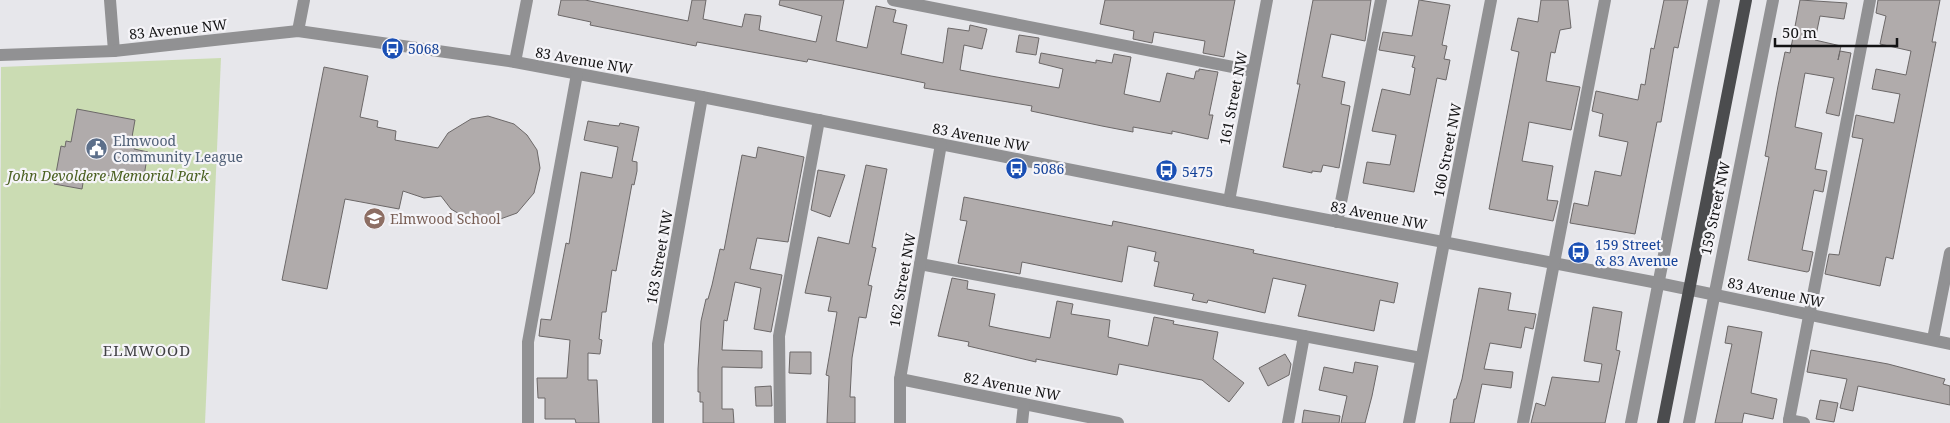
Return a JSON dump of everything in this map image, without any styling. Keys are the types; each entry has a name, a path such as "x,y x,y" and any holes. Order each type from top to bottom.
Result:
{"main road":[{"name":"159 Street NW","path":"1663,423 1746,0"}],"street":[{"path":"110,0 114,51"},
{"path":"298,31 304,0"},
{"path":"515,62 527,0"},
{"path":"893,0 1253,71"},
{"name":"161 Street NW","path":"1229,201 1267,0"},
{"path":"1337,222 1381,0"},
{"name":"160 Street NW","path":"1409,423 1491,0"},
{"path":"1523,423 1605,0"},
{"path":"1631,423 1714,0"},
{"name":"159 Street NW","path":"1689,423 1773,0"},
{"path":"1804,423 1789,422 1808,314 1870,0"},
{"name":"83 Avenue NW","path":"0,55 114,51 298,31 515,62 702,96 1229,201 1658,283 1950,344"},
{"path":"528,423 528,342 577,74"},
{"name":"163 Street NW","path":"658,423 658,344 702,96"},
{"path":"780,423 779,336 819,120"},
{"name":"162 Street NW","path":"900,423 900,379 942,144"},
{"path":"1933,339 1950,253"},
{"path":"920,264 1422,358"},
{"path":"1288,423 1304,336"},
{"name":"82 Avenue NW","path":"900,379 1118,423"},
{"path":"1022,423 1024,404"}],"green space":[{"name":"John Devoldere Memorial Park","path":"221,58 205,423 0,423 1,67"}],"building":[{"path":"561,0 585,0 688,21 692,0 706,0 703,19 742,27 745,14 761,16 759,30 816,42 822,16 779,5 780,0 844,0 836,41 867,48 876,6 896,10 893,22 907,25 901,54 943,63 948,28 969,31 970,25 987,29 982,49 964,45 960,70 991,76 1059,88 1063,69 1039,63 1041,53 1096,63 1096,60 1112,63 1114,54 1131,57 1124,94 1160,102 1167,73 1194,79 1196,71 1199,71 1199,69 1218,72 1209,115 1213,115 1208,139 1172,131 1172,134 1133,127 1133,132 1031,111 1032,106 924,88 925,83 808,59 807,62 697,42 696,46 590,25 591,22 558,15"},
{"path":"1105,0 1235,0 1224,57 1203,53 1205,41 1154,32 1152,43 1133,39 1134,31 1100,24"},
{"path":"1313,0 1371,0 1365,41 1331,34 1322,77 1345,82 1341,104 1350,106 1339,168 1323,165 1321,172 1312,171 1312,173 1283,167 1300,84 1297,84"},
{"path":"1419,0 1450,5 1442,45 1447,46 1444,59 1450,60 1446,80 1437,78 1414,192 1363,183 1367,162 1390,165 1396,135 1372,131 1382,89 1410,95 1415,68 1412,67 1415,56 1379,50 1383,32 1412,36"},
{"path":"1541,0 1568,0 1571,28 1560,30 1555,53 1551,52 1546,81 1580,87 1571,130 1529,122 1522,161 1553,166 1547,200 1558,201 1553,221 1489,209 1519,52 1511,50 1518,18 1538,22"},
{"path":"1664,0 1688,0 1678,48 1674,47 1661,122 1657,122 1635,234 1570,223 1574,203 1588,206 1595,171 1621,176 1628,142 1599,136 1603,114 1592,111 1596,91 1638,100 1641,84 1645,85 1651,48 1654,49"},
{"path":"1800,0 1847,3 1844,19 1820,16 1815,40 1841,46 1838,60 1840,51 1851,53 1839,116 1826,113 1834,78 1805,73 1795,127 1822,133 1815,169 1827,171 1823,192 1814,190 1802,250 1813,252 1809,271 1807,272 1748,260 1769,157 1765,156 1778,86 1785,52 1790,53"},
{"path":"1878,0 1940,0 1932,42 1936,42 1893,259 1886,257 1880,286 1825,274 1829,254 1839,255 1863,139 1852,137 1856,115 1894,123 1900,94 1872,89 1876,69 1906,75 1911,51 1880,44 1886,16 1876,13"},
{"path":"1019,35 1039,38 1036,55 1016,52"},
{"path":"324,67 368,76 360,117 378,121 377,127 396,131 395,140 438,148 448,133 471,119 488,116 514,124 527,135 537,150 540,168 534,193 517,213 492,222 466,218 451,209 441,196 424,198 403,191 399,209 345,199 327,289 282,280"},
{"name":"Elmwood Community League","path":"77,109 135,120 132,137 136,138 134,149 148,152 143,182 85,171 82,189 54,184 61,146 65,147 66,141 71,142"},
{"path":"588,121 619,126 620,123 639,127 632,161 637,162 637,171 634,185 632,184 616,271 612,270 606,312 602,312 599,339 602,340 600,354 588,353 588,380 597,380 599,423 576,423 575,419 545,419 545,398 538,398 537,378 567,378 570,340 539,336 541,319 551,320 566,243 569,244 581,172 612,178 618,147 584,140"},
{"path":"758,147 804,157 788,242 757,238 750,269 782,275 771,332 754,329 761,288 735,282 727,321 724,320 722,350 762,351 762,368 722,367 722,409 733,409 734,423 703,423 703,402 700,402 700,392 698,392 701,321 720,249 724,250 742,155 756,158"},
{"path":"866,165 887,169 872,247 876,248 868,285 872,286 866,318 859,317 852,358 850,397 855,397 855,423 827,423 829,376 826,375 837,312 828,311 831,297 805,293 818,237 849,244"},
{"path":"818,170 845,175 830,217 811,210"},
{"path":"964,197 1112,226 1113,221 1254,250 1253,253 1398,283 1394,303 1380,300 1374,331 1298,316 1306,285 1273,278 1265,313 1208,300 1207,303 1192,300 1194,294 1154,286 1159,262 1154,261 1156,252 1128,246 1122,282 1022,262 1020,274 958,263 967,221 960,220"},
{"path":"952,278 968,281 967,289 995,294 989,326 1003,329 1050,338 1057,301 1073,304 1071,314 1110,320 1108,337 1148,346 1154,317 1174,321 1173,324 1218,332 1213,359 1244,383 1229,402 1202,380 1119,364 1117,375 1036,359 1036,362 968,346 969,342 938,336"},
{"path":"1479,288 1511,293 1508,310 1536,314 1533,329 1525,327 1521,348 1490,343 1484,369 1513,372 1511,388 1482,384 1474,423 1450,423 1454,399 1456,399 1462,379"},
{"path":"1593,307 1622,312 1616,350 1620,351 1605,423 1531,423 1536,403 1545,406 1552,377 1599,382 1602,364 1584,361"},
{"path":"1728,326 1762,332 1751,393 1777,399 1773,419 1744,413 1742,423 1715,423 1732,344 1725,343"},
{"path":"1811,350 1888,364 1945,379 1943,384 1950,386 1950,405 1858,386 1853,411 1840,408 1847,379 1807,372"},
{"path":"790,352 811,352 811,374 789,373"},
{"path":"1285,354 1291,364 1289,375 1268,386 1259,368"},
{"path":"1355,362 1378,366 1372,396 1365,423 1341,423 1347,396 1319,390 1324,367 1353,373"},
{"path":"771,386 772,406 756,406 755,387"},
{"path":"1820,400 1838,403 1834,422 1816,419"},
{"path":"1304,410 1340,416 1339,423 1302,423"}],"place":[{"name":"5068","path":"392,48"},
{"name":"Elmwood Community League","path":"97,148"},
{"name":"5086","path":"1017,168"},
{"name":"5475","path":"1166,171"},
{"name":"Elmwood School","path":"374,218"},
{"name":"159 Street & 83 Avenue","path":"1579,252"}],"district":[{"name":"ELMWOOD","path":"147,350"}]}
